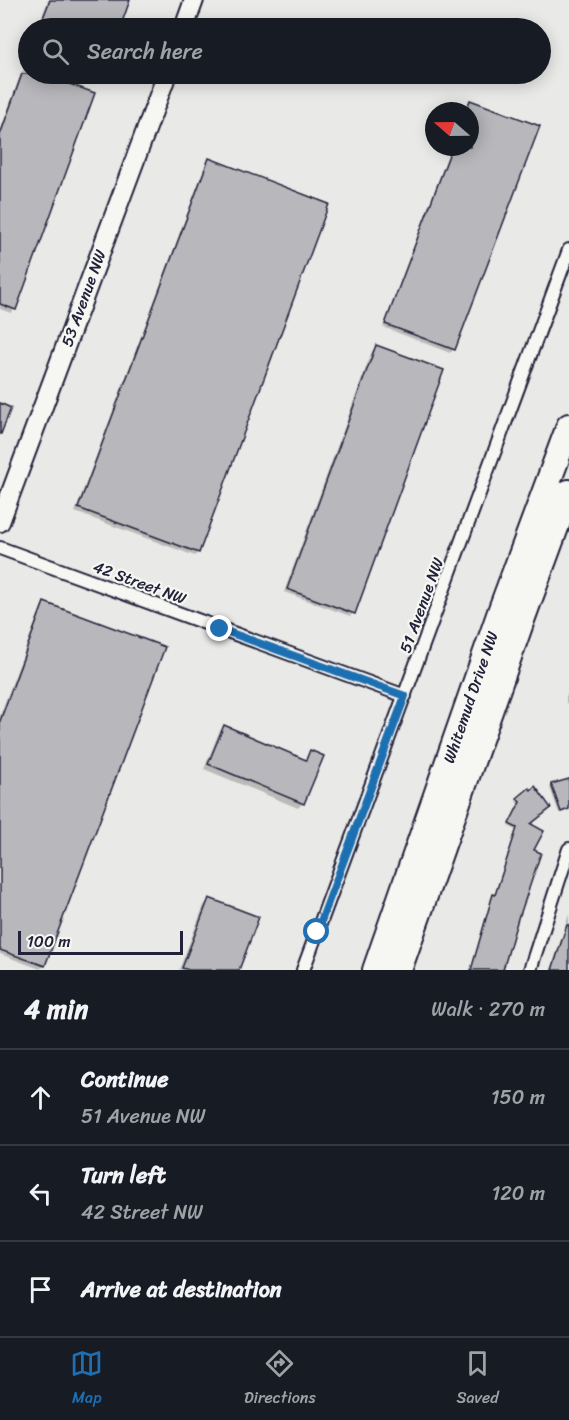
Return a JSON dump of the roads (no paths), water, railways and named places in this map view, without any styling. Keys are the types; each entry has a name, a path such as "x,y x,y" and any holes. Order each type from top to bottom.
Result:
{"highway":[{"name":"Whitemud Drive NW","path":"375,970 501,609 569,426"},
{"name":"Whitemud Drive NW","path":"399,970 569,492"}],"street":[{"path":"188,18 194,0"},
{"name":"53 Avenue NW","path":"0,522 163,84"},
{"name":"51 Avenue NW","path":"303,970 569,250"},
{"name":"42 Street NW","path":"0,548 405,696"},
{"path":"530,970 569,849"}]}
